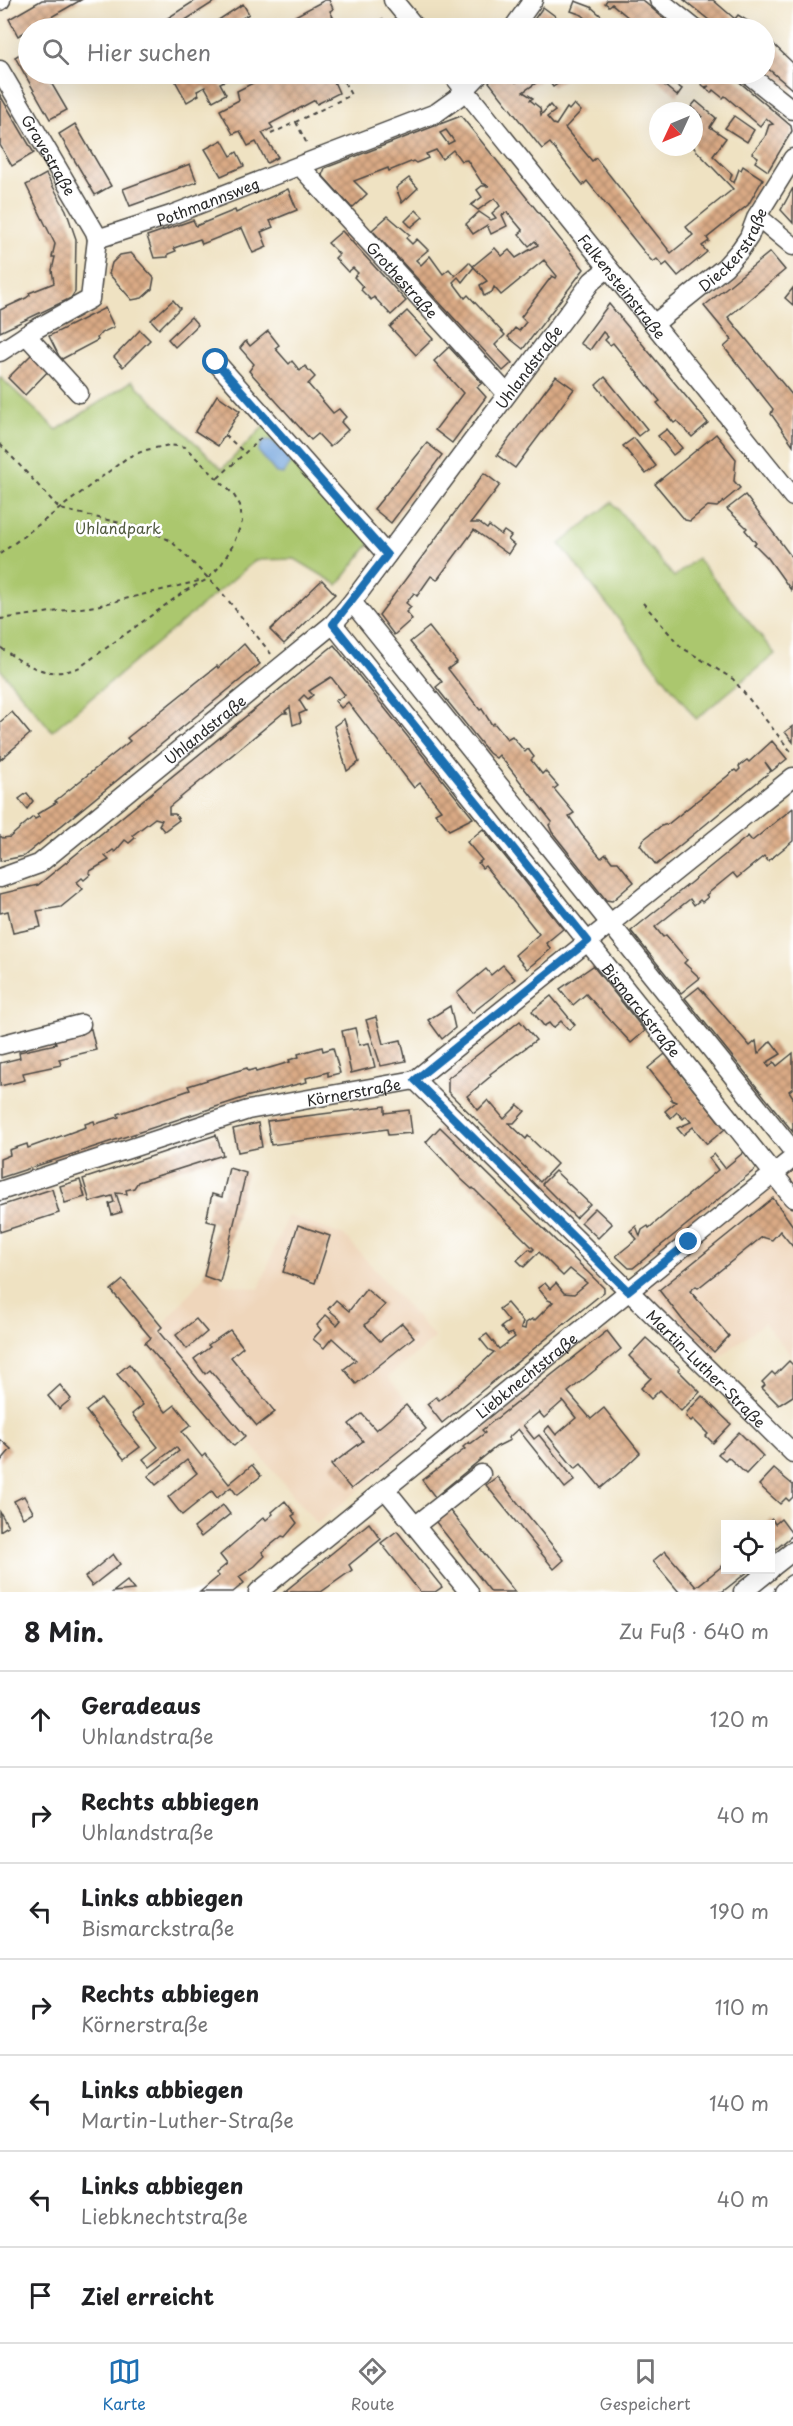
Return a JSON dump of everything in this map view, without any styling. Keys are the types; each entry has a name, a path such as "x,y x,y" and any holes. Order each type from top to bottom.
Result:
{"street":[{"path":"393,0 408,18"},
{"path":"520,18 533,0"},
{"path":"659,0 682,18"},
{"name":"Gravestraße","path":"0,70 98,239"},
{"name":"Falkensteinstraße","path":"461,84 793,497"},
{"name":"Pothmannsweg","path":"98,239 171,215 436,113 470,84"},
{"path":"760,84 793,110"},
{"name":"Dieckerstraße","path":"654,324 734,258 749,237 757,216 793,158"},
{"name":"Grothestraße","path":"300,166 507,394"},
{"path":"757,216 793,246"},
{"path":"0,352 90,299 98,239"},
{"name":"Uhlandstraße","path":"0,878 39,864 333,624 352,602 592,281 609,268"},
{"path":"26,335 79,393"},
{"path":"216,362 387,555"},
{"name":"Bismarckstraße","path":"352,602 793,1151"},
{"name":"Bismarckstraße","path":"333,624 793,1198"},
{"name":"Körnerstraße","path":"0,1191 248,1110 415,1080 793,777"},
{"path":"0,1045 81,1024"},
{"name":"Martin-Luther-Straße","path":"415,1080 793,1453"},
{"name":"Liebknechtstraße","path":"258,1592 793,1158"},
{"path":"415,1526 481,1474"},
{"path":"385,1489 469,1592"},
{"path":"775,1565 793,1551"},
{"path":"742,1592 764,1574"},
{"path":"784,1592 793,1584"}],"path":[{"path":"271,134 351,95 345,84"},
{"path":"296,122 302,134"},
{"path":"218,478 274,426"},
{"path":"225,435 245,453"},
{"path":"0,444 60,509 147,529 171,541 219,589 282,666"},
{"path":"0,554 128,457 169,445 177,444 192,450 237,500 242,522 233,545 208,579 185,591 74,670 46,672 26,664 0,647"},
{"path":"0,619 96,606 208,579"},
{"path":"643,603 681,647 733,680 793,754"}],"shaded area":[{"path":"793,1159 793,1358 764,1323 706,1368 628,1291"},
{"path":"287,1216 345,1236 435,1338 388,1377 432,1431 317,1524 158,1331 204,1276 227,1284 259,1289"}],"green space":[{"name":"Uhlandpark","path":"0,377 57,430 132,381 222,469 266,424 374,538 338,585 295,559 256,560 52,731 0,669"},
{"path":"612,502 674,577 697,558 775,654 696,719 560,544"}],"water":[{"path":"270,440 289,454 291,463 283,474 276,473 258,451 263,441"}],"building":[{"path":"42,0 81,0 50,18 18,18 18,36 9,19"},
{"path":"196,0 217,0 189,18 168,18"},
{"path":"325,0 329,0 333,9 330,11 334,18 296,18 295,16"},
{"path":"607,0 642,0 663,18 629,18 612,4 609,6 605,3"},
{"path":"684,0 713,0 734,18 706,18"},
{"path":"575,1 591,7 604,18 586,18 571,11"},
{"path":"243,4 249,14 243,18 221,18"},
{"path":"543,7 558,18 535,18"},
{"path":"775,46 793,63 793,90 775,75"},
{"path":"30,84 52,84 67,110 50,119"},
{"path":"177,84 221,84 226,94 213,101 205,87 197,91 199,95 187,102"},
{"path":"251,84 335,84 339,93 317,104 315,100 270,124 273,128 262,133 278,157 267,163 256,142 248,146 240,131 233,134 220,110 239,100 237,91"},
{"path":"491,84 535,84 523,92 533,98 530,100 540,108 541,115 550,105 555,111 547,117 556,125 567,108 569,110 574,104 581,111 565,128 592,161 596,158 671,253 693,235 686,227 733,189 702,156 703,107 716,118 710,127 726,138 713,156 732,174 730,180 734,183 739,169 741,170 743,166 763,179 748,205 707,238 709,241 702,246 707,252 678,276 667,263 663,266 657,259 653,262 649,258 587,181 583,185 550,143 542,149"},
{"path":"663,84 675,84 682,89 677,96"},
{"path":"701,84 742,84 791,126 792,131 768,171 755,162 758,157 752,153 765,137 769,125 773,124 766,118 760,126 725,96 723,98 713,90 711,93 706,88 709,86 705,87"},
{"path":"0,95 34,153 12,166 0,145"},
{"path":"461,116 584,269 523,349 508,337 515,328 519,331 526,322 521,317 552,276 556,278 557,276 544,260 501,295 494,287 492,292 484,296 480,285 487,281 473,266 495,248 502,256 509,250 516,258 538,245 535,241 529,246 519,234 523,231 507,212 502,215 507,226 491,234 487,225 473,234 466,224 479,212 491,220 496,218 492,213 500,206 495,198 478,210 471,205 482,197 477,190 482,186 489,186 482,183 467,160 461,161 453,150 442,159 436,150 426,154 428,158 416,163 413,161 389,171 388,168 354,181 367,194 352,208 322,175 325,168","holes":["446,130 454,141 448,144 440,133"]},
{"path":"734,116 754,130 747,142 725,128"},
{"path":"75,124 111,186 95,195 59,134"},
{"path":"222,140 231,156 237,152 244,166 221,176 205,149"},
{"path":"190,164 197,182 130,206 123,189"},
{"path":"46,174 66,210 76,239 75,292 71,298 0,332 0,310 26,298 30,295 29,293 54,283 52,270 55,257 52,257 55,244 26,185"},
{"path":"409,178 418,188 402,203 396,188"},
{"path":"793,188 793,223 781,210"},
{"path":"288,189 297,210 270,221 273,227 261,232 267,247 253,253 242,228 202,244 200,239 174,248 176,251 168,254 168,257 154,258 147,236 193,220 196,226 235,210 236,213"},
{"path":"416,210 423,217 411,227 405,221"},
{"path":"388,216 410,235 406,238 412,244 417,239 428,250 416,260 421,265 430,256 443,274 449,269 455,276 469,262 474,267 462,282 458,277 453,282 465,298 468,295 505,335 495,345 512,363 503,371 372,230"},
{"path":"342,231 406,301 391,315 374,297 371,300 361,290 363,287 354,277 358,273 353,268 348,272 335,258 339,254 328,243"},
{"path":"770,252 785,270 728,317 793,396 793,445 771,414 773,409 724,347 732,340 704,306"},
{"path":"131,253 154,278 152,289 142,298 132,300 109,274 112,263 120,255"},
{"path":"793,288 793,305 785,298"},
{"path":"173,300 180,308 159,329 151,320"},
{"path":"609,304 708,423 692,437 677,421 674,423 657,403 660,401 613,343 610,345 605,340 608,337 603,332 590,350 580,343"},
{"path":"105,308 114,327 101,333 98,340 62,359 49,336"},
{"path":"407,311 433,339 416,355 390,327"},
{"path":"191,317 198,325 175,347 168,339"},
{"path":"140,330 150,340 123,367 114,357"},
{"path":"268,331 279,345 275,348 289,364 292,361 300,371 305,366 315,377 308,384 333,413 339,409 346,417 341,422 348,430 330,447 318,434 311,440 249,371 254,364 240,348 246,341 250,346"},
{"path":"449,347 482,383 477,387 486,397 452,443 435,430 463,393 434,361"},
{"path":"36,350 53,366 25,395 8,378"},
{"path":"556,376 574,389 515,468 497,455"},
{"path":"605,377 647,429 638,436 596,385"},
{"path":"217,395 240,411 218,446 195,431"},
{"path":"667,429 682,448 673,455 658,436"},
{"path":"716,434 736,459 734,481 740,488 717,507 708,506 690,521 685,520 655,484"},
{"path":"634,438 656,466 646,474 623,446"},
{"path":"427,443 442,455 391,523 374,509"},
{"path":"484,473 500,485 471,523 479,523 487,529 489,526 501,535 504,531 511,536 508,540 514,545 508,554 474,530 437,580 431,576 417,596 414,593 406,603 411,607 406,612 412,619 394,635 379,615"},
{"path":"745,495 793,559 791,590 768,558 754,544 756,543 745,530 747,528 727,509"},
{"path":"322,580 335,594 284,644 270,630"},
{"path":"429,627 457,662 448,669 480,710 482,709 492,725 494,723 507,739 512,736 525,752 528,749 534,757 531,760 542,774 545,771 558,786 554,789 574,813 569,816 581,834 601,858 606,854 612,862 618,862 634,882 612,901 606,900 552,832 549,825 552,822 499,755 496,758 489,753 436,687 442,682 410,642"},
{"path":"244,644 260,664 24,856 0,861 0,836 10,837 33,817 35,819 39,817 37,814 57,802 55,801 130,741 127,738 217,666 218,668"},
{"path":"334,645 473,818 449,830 435,813 441,810 420,783 414,788 348,702 341,708 335,701 345,695 331,677 309,691 313,695 308,699 304,695 299,700 306,711 299,714 301,722 293,725 290,707 285,711 287,713 283,713 169,807 169,814 175,814 179,820 164,831 159,825 162,820 155,818 133,835 135,838 129,843 125,840 115,852 113,850 105,856 109,860 89,872 91,874 84,880 82,878 77,882 83,889 61,907 37,911 41,927 13,933 8,911 0,913 0,894 38,885"},
{"path":"12,712 30,734 0,760 0,722"},
{"path":"344,719 359,762 347,771 334,726"},
{"path":"793,726 793,742 785,732"},
{"path":"772,741 787,759 772,771 765,762 771,771 656,865 640,845 644,839 661,826 668,824 735,770 737,772 740,769 739,766 747,760 749,762"},
{"path":"27,793 33,801 27,809 19,799"},
{"path":"793,808 793,841 768,861 764,856 737,878 733,873 706,895 708,897 702,902 700,900 694,905 690,899 655,927 663,937 666,935 687,960 684,963 700,978 681,993 631,931 748,836 752,841"},
{"path":"483,829 563,929 546,943 551,949 527,969 515,955 539,934 485,866 482,868 478,863 482,860 467,842"},
{"path":"503,965 515,979 472,1013 457,993 486,969 491,975"},
{"path":"593,966 645,1031 631,1043 586,994 573,1005 560,989"},
{"path":"699,987 750,1046 756,1041 758,1054 771,1041 781,1054 766,1063 769,1067 774,1062 777,1066 793,1053 793,1088 789,1091 793,1097 793,1132 685,998"},
{"path":"551,996 575,1025 569,1030 561,1021 553,1028 549,1023 544,1026 532,1011"},
{"path":"450,1006 455,1028 442,1039 428,1020"},
{"path":"376,1017 383,1044 401,1040 406,1061 381,1066 366,1020"},
{"path":"520,1021 536,1040 490,1074 491,1076 467,1096 478,1110 488,1100 504,1119 518,1105 525,1111 514,1123 509,1123 526,1139 528,1136 557,1164 540,1182 448,1092 448,1078"},
{"path":"355,1028 359,1045 369,1043 375,1067 351,1073 342,1031"},
{"path":"91,1029 96,1050 59,1059 61,1065 23,1073 25,1080 0,1086 0,1063 20,1058 19,1052 56,1044 54,1037"},
{"path":"322,1047 323,1051 333,1048 340,1073 328,1076 328,1072 306,1078 307,1082 249,1096 0,1178 0,1159 10,1155 9,1150 27,1144 28,1148 86,1127 85,1124 94,1121 95,1124 119,1117 118,1114 190,1090 188,1086 247,1068 248,1071 255,1069 256,1072 290,1062 289,1060 299,1057 298,1054"},
{"path":"665,1054 725,1129 707,1144 693,1127 683,1135 677,1128 691,1122 686,1116 683,1119 677,1112 671,1118 665,1111 676,1102 671,1100 671,1096 648,1068"},
{"path":"385,1106 385,1113 409,1110 412,1133 388,1135 387,1129 271,1145 267,1121"},
{"path":"258,1123 262,1147 238,1152 233,1129"},
{"path":"440,1127 604,1288 604,1292 442,1423 427,1404 436,1397 439,1400 461,1383 494,1352 489,1350 480,1339 487,1334 499,1349 515,1337 512,1333 508,1335 501,1327 509,1321 499,1309 507,1303 523,1322 521,1328 525,1329 526,1323 532,1319 534,1321 553,1302 548,1300 538,1288 545,1283 550,1289 556,1283 564,1293 574,1294 587,1283 570,1269 563,1276 539,1252 524,1267 517,1260 529,1249 532,1251 534,1249 426,1142"},
{"path":"216,1135 223,1155 138,1182 134,1188 126,1190 127,1194 116,1193 122,1212 112,1215 109,1204 114,1202 112,1196 90,1202 83,1179"},
{"path":"744,1152 757,1168 633,1268 629,1268 616,1256 637,1239 630,1231 636,1226 640,1236 642,1230 648,1226 649,1228 718,1170 709,1158 714,1154 725,1168"},
{"path":"229,1168 246,1173 220,1282 204,1276 216,1223 206,1221 212,1194 222,1197"},
{"path":"555,1171 590,1204 576,1218 542,1184"},
{"path":"80,1180 85,1197 65,1203 60,1186"},
{"path":"52,1189 59,1213 0,1232 0,1206"},
{"path":"773,1198 793,1226 793,1247 780,1231 772,1240 762,1237 698,1288 696,1286 690,1291 729,1336 714,1352 688,1327 659,1290"},
{"path":"595,1208 612,1224 598,1238 581,1222"},
{"path":"298,1225 330,1236 315,1283 283,1272"},
{"path":"123,1280 162,1327 158,1331 245,1436 234,1446 145,1343 151,1338 111,1290"},
{"path":"366,1289 385,1305 365,1325 380,1341 402,1323 414,1337 356,1384 344,1369 356,1360 332,1338 324,1348 313,1339 321,1330 317,1325 326,1315 337,1325 341,1320 328,1309 336,1300 349,1311"},
{"path":"196,1319 207,1332 187,1349 176,1335"},
{"path":"230,1330 243,1347 231,1357 275,1412 257,1426 210,1370 205,1374 194,1359 210,1347 208,1345"},
{"path":"607,1331 621,1349 568,1392 591,1419 604,1408 640,1453 601,1488 581,1464 575,1469 544,1431 549,1426 556,1435 576,1418 563,1401 544,1418 539,1412 523,1425 534,1439 539,1435 575,1480 565,1488 518,1429 508,1438 510,1440 496,1447 435,1497 422,1480 465,1449 463,1447 469,1442 470,1444 485,1433 482,1430"},
{"path":"646,1338 680,1368 678,1370 700,1392 681,1411 660,1390 651,1399 641,1388 651,1378 629,1356"},
{"path":"789,1361 793,1365 793,1396 779,1405 762,1388 765,1385 762,1382 772,1372 775,1375"},
{"path":"129,1364 166,1412 175,1405 191,1425 182,1432 202,1457 205,1454 229,1484 252,1465 261,1476 237,1495 231,1487 217,1498 212,1491 182,1515 168,1497 197,1473 187,1460 156,1485 148,1476 179,1451 176,1447 150,1467 143,1459 158,1447 132,1414 143,1405 117,1374"},
{"path":"60,1385 71,1399 59,1409 48,1396"},
{"path":"702,1396 731,1424 713,1443 706,1436 708,1434 693,1419 691,1421 686,1417 687,1412"},
{"path":"101,1399 140,1447 124,1459 86,1411"},
{"path":"406,1405 426,1429 351,1489 331,1465 363,1441 349,1424 362,1414 376,1430"},
{"path":"739,1432 763,1456 746,1474 728,1457 725,1460 718,1454"},
{"path":"1,1440 11,1449 0,1462 0,1442"},
{"path":"774,1469 793,1485 793,1497 789,1501 786,1498 780,1504 759,1485"},
{"path":"497,1477 564,1560 554,1569 486,1485"},
{"path":"24,1496 33,1512 23,1518 14,1501"},
{"path":"285,1501 295,1514 292,1516 297,1523 285,1537 282,1536 262,1552 265,1556 255,1566 239,1577 244,1583 233,1592 200,1592 219,1576 216,1573 227,1564 220,1555 264,1517 266,1520"},
{"path":"223,1505 230,1514 201,1537 194,1528"},
{"path":"446,1506 515,1592 491,1592 432,1517"},
{"path":"0,1512 8,1526 0,1531"},
{"path":"781,1519 793,1535 775,1550 775,1524"},
{"path":"369,1523 381,1539 349,1565 352,1570 321,1592 284,1592"},
{"path":"397,1531 442,1587 435,1592 420,1592 381,1543"},
{"path":"665,1551 696,1587 721,1567 721,1574 745,1574 722,1592 679,1592 653,1561"},
{"path":"113,1554 120,1564 92,1586 85,1577"},
{"path":"127,1581 134,1590 113,1592"}],"route":[{"path":"216,362 387,555 333,624 588,941 415,1080 432,1100 628,1291 689,1242"}]}
